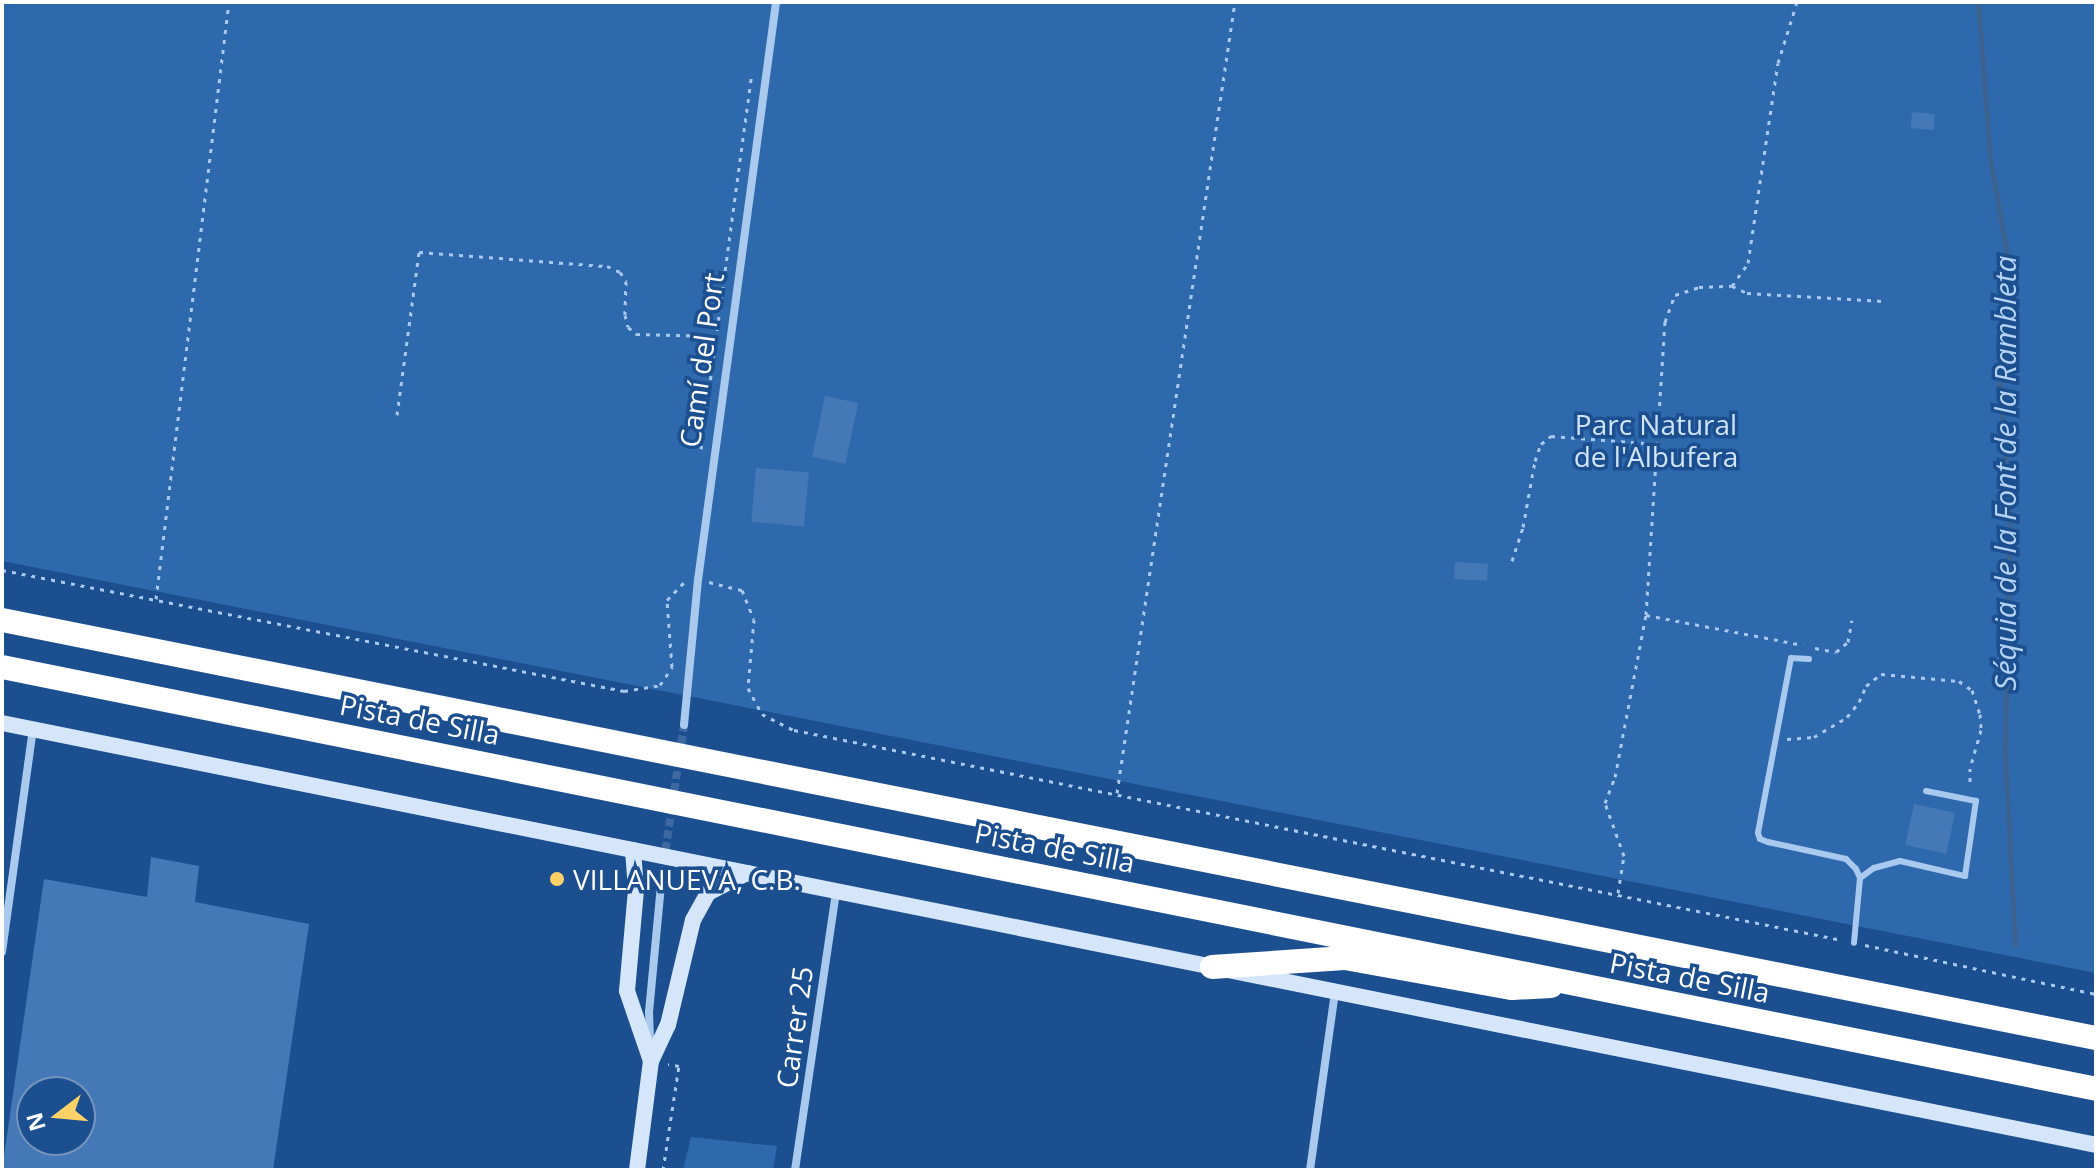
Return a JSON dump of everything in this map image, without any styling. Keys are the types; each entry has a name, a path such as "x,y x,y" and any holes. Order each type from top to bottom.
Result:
{"highway":[{"name":"Pista de Silla","path":"2,620 2096,1038"},
{"name":"Pista de Silla","path":"2,667 1516,969 1571,984 2096,1089"},
{"path":"1212,967 1345,958 1512,988 1571,984"}],"street":[{"name":"Camí del Port","path":"684,725 698,580 776,2"},
{"path":"2,723 2096,1145"},
{"path":"2,952 33,729"},
{"path":"633,850 636,890 627,991 651,1061"},
{"path":"651,1061 668,1025 693,920 708,893 747,873"},
{"path":"637,1170 651,1061 649,1012 662,874"},
{"name":"Carrer 25","path":"795,1170 836,891"},
{"path":"1310,1170 1335,992"}],"lane":[{"path":"1809,659 1791,658 1758,823 1760,839 1846,859 1860,878 1854,943"},
{"path":"1860,878 1874,868 1900,861 1965,876 1976,801 1926,791"}],"path":[{"path":"156,599 229,2"},
{"path":"1117,794 1235,2"},
{"path":"1732,286 1742,276 1748,263 1778,63 1797,2"},
{"path":"700,457 753,61"},
{"path":"397,415 419,252 607,266 620,272 626,281 625,315 628,327 636,334 730,339"},
{"path":"1618,893 1624,856 1605,803 1615,777 1646,615 1665,322 1675,295 1699,287 1732,286 1747,293 1883,301"},
{"path":"1512,561 1523,527 1541,444 1551,436 1658,444"},
{"path":"2,570 624,691 660,685 672,667 667,600 682,580 698,580 742,590 754,619 748,688 762,714 794,730 1618,893 2096,994"},
{"path":"1646,615 1836,652 1848,642 1852,620"},
{"path":"1776,742 1814,737 1847,717 1866,686 1881,674 1959,681 1972,690 1980,714 1981,730 1969,780 1976,801"},
{"path":"651,1061 679,1066 663,1170"}],"green space":[{"name":"Parc Natural de l'Albufera","path":"2,2 2096,2 2096,973 2,561"},
{"path":"691,1137 777,1146 773,1170 683,1170"}],"building":[{"path":"1912,112 1935,114 1934,130 1911,128"},
{"path":"825,396 858,403 845,464 812,457"},
{"path":"756,468 809,473 804,526 751,522"},
{"path":"1455,562 1488,564 1487,581 1454,579"},
{"path":"1914,804 1955,813 1946,854 1905,845"},
{"path":"151,857 199,866 195,902 309,924 273,1170 2,1170 44,879 147,897"}],"waterway":[{"name":"Séquia de la Font de la Rambleta","path":"1978,2 1990,159 2008,259 1999,377 2010,514 2005,754 2015,945"}],"tunnel":[{"path":"662,874 684,725"}],"place":[{"name":"VILLANUEVA, C.B.","path":"557,879"}]}
